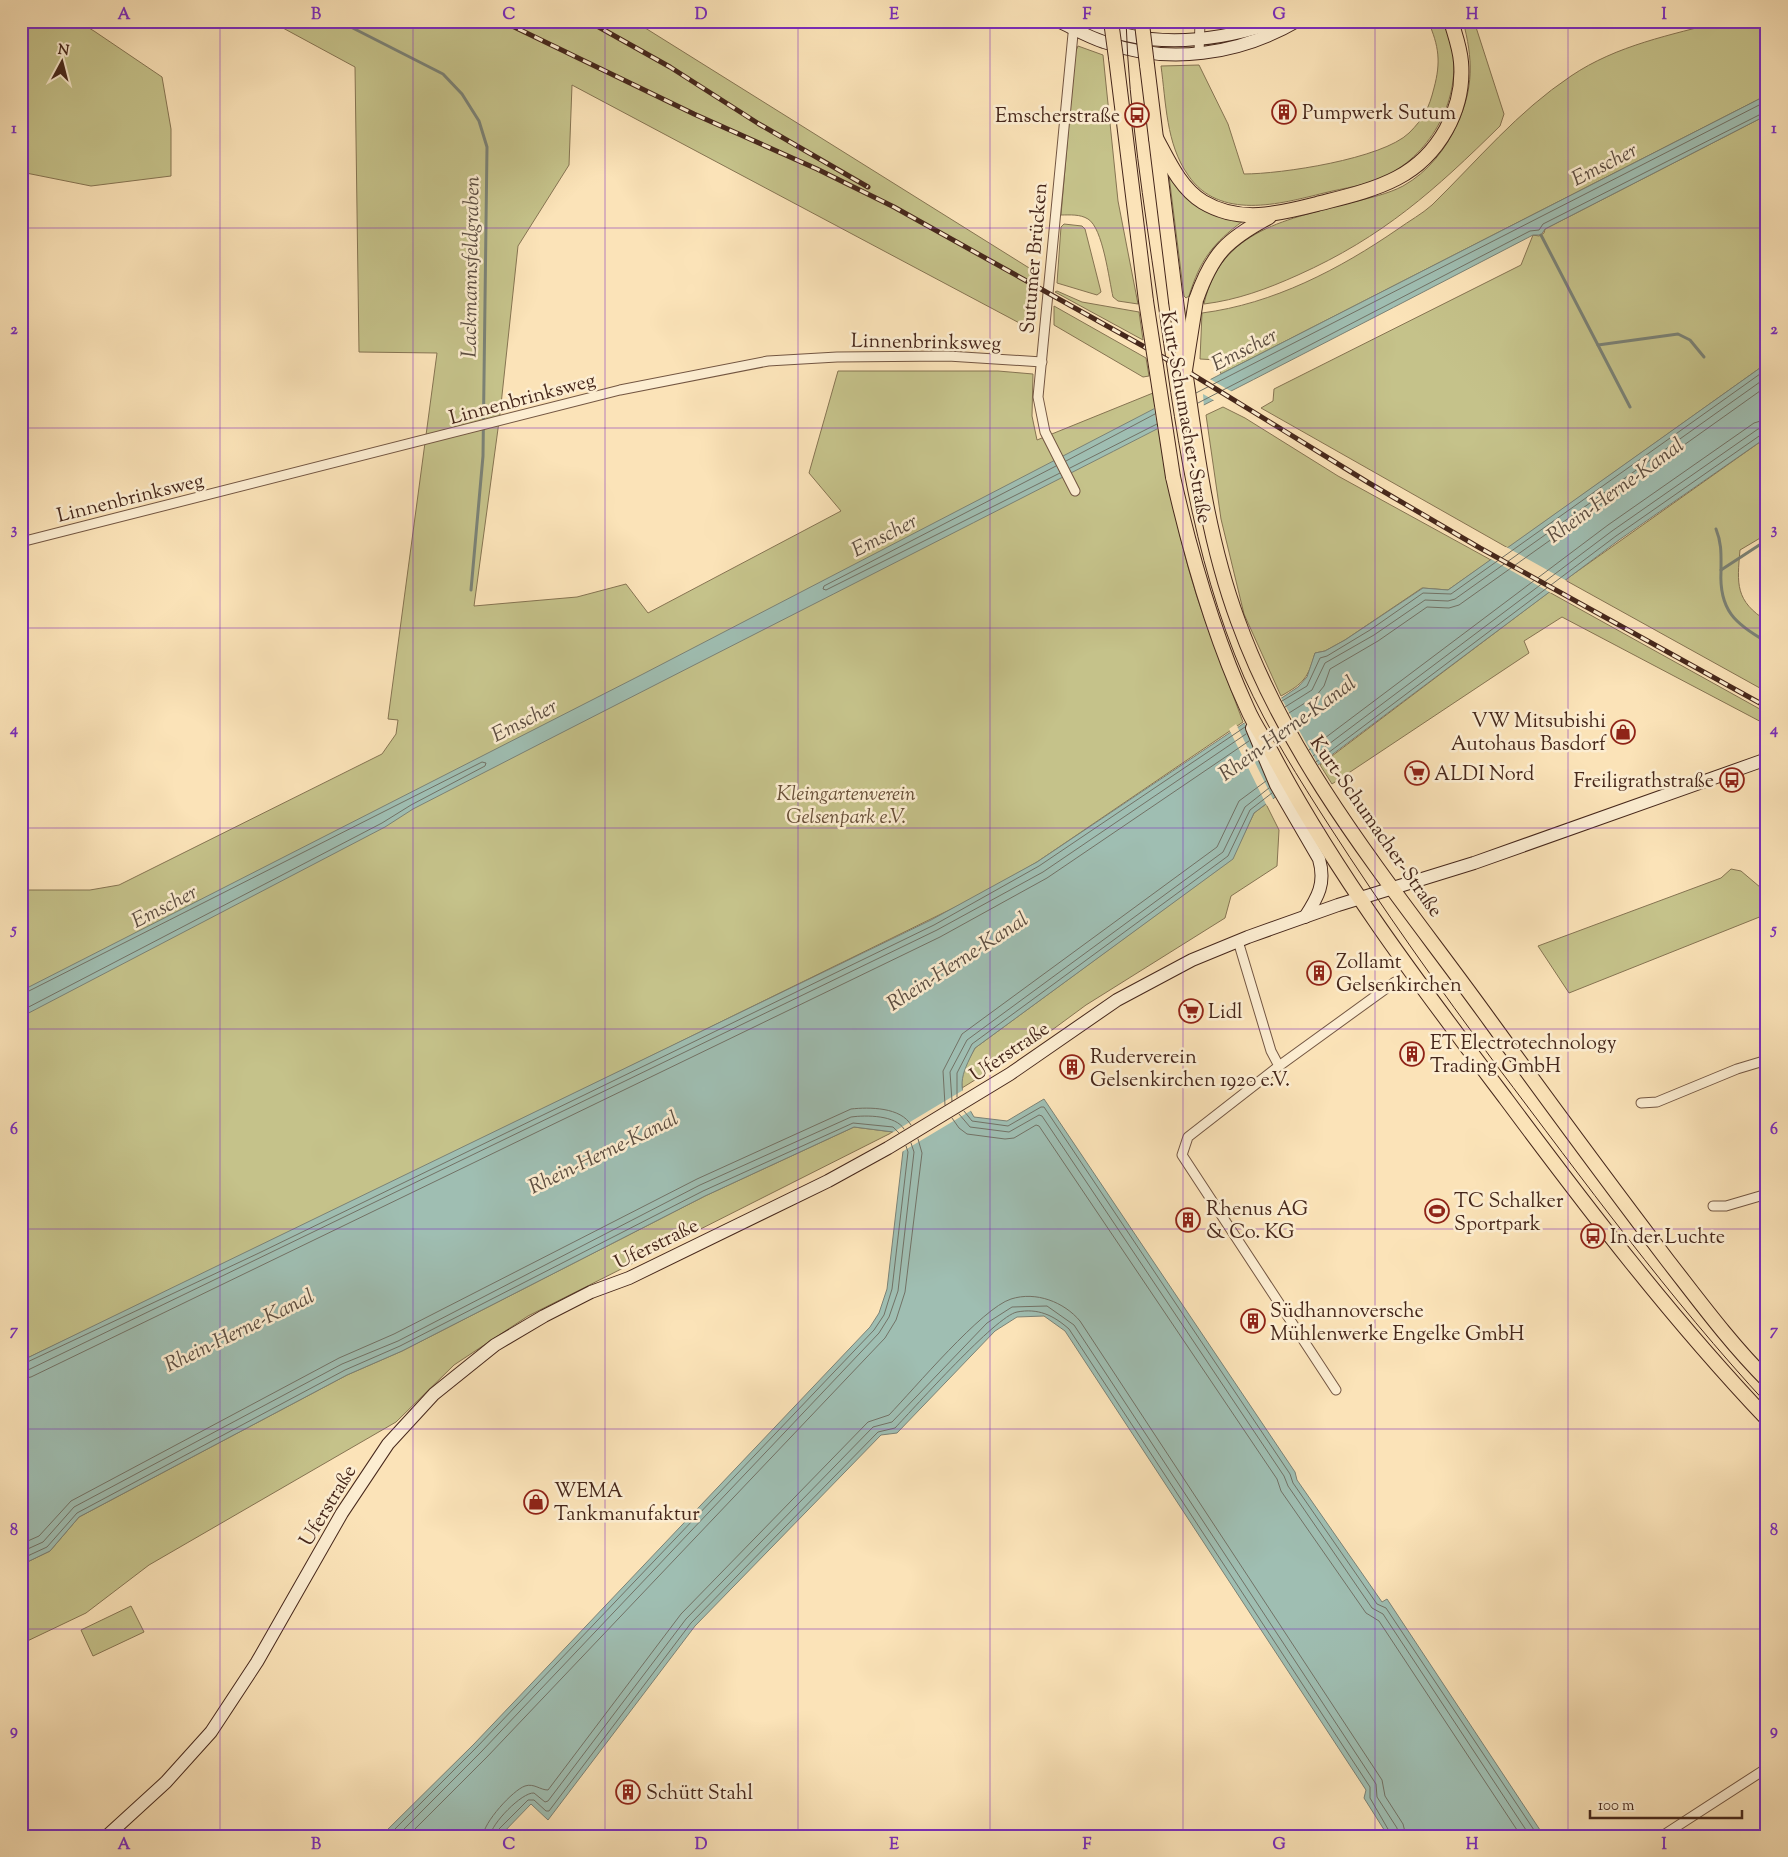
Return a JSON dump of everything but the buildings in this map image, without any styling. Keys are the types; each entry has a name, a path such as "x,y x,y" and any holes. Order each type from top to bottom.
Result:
{"main road":[{"path":"1058,21 1076,25 1104,42 1126,48 1199,54 1223,52 1246,45 1297,21"},
{"path":"1087,21 1102,29 1149,38 1199,40 1241,34 1279,21"},
{"name":"Kurt-Schumacher-Straße","path":"1111,21 1146,300 1173,477 1206,603 1248,711 1290,800 1422,988 1605,1229 1726,1376 1767,1419"},
{"path":"1185,370 1196,300 1204,276 1223,247 1253,226 1274,215 1379,186 1409,171 1433,149 1450,121 1460,85 1461,61 1451,21"},
{"name":"Kurt-Schumacher-Straße","path":"1142,23 1185,370 1206,505 1222,572 1237,620 1270,696 1291,739 1393,890 1649,1236 1736,1349 1767,1380"},
{"path":"1156,138 1178,178 1201,201 1223,211 1250,216 1274,215"},
{"name":"Uferstraße","path":"107,1836 166,1782 211,1732 258,1662 361,1482 405,1424 446,1382 495,1345 544,1316 591,1292 629,1278 828,1181 888,1148 973,1097 1137,988 1192,960 1305,917 1360,898 1393,890 1766,761"},
{"path":"1290,800 1319,859 1323,872 1315,901 1305,917"}],"street":[{"path":"1199,54 1200,21"},
{"name":"Sutumer Brücken","path":"1075,491 1051,444 1038,406 1076,25"},
{"name":"Linnenbrinksweg","path":"21,542 493,424 620,390 768,361 837,357 948,356 1042,362"},
{"path":"1238,941 1271,1051 1278,1066"},
{"path":"1336,1390 1182,1155 1188,1137 1278,1066 1395,982"},
{"path":"1640,1103 1657,1102 1737,1069 1767,1060"},
{"path":"1714,1206 1726,1206 1767,1194"},
{"path":"1662,1836 1767,1768"}],"green space":[{"path":"31,21 77,21 162,77 171,129 171,176 91,186 21,172 21,56"},
{"name":"Kleingartenverein Gelsenpark e.V.","path":"270,21 634,21 1034,271 1025,326 572,85 569,165 518,246 500,414 474,606 577,597 626,584 648,613 841,511 809,473 838,371 998,371 1033,374 1032,416 1037,440 1153,393 1171,496 1183,547 1197,597 1243,722 1037,862 984,893 257,1249 21,1361 21,890 90,890 119,885 382,754 396,734 398,720 388,719 437,353 359,352 355,67"},
{"path":"1428,21 1443,21 1452,46 1454,66 1452,85 1448,104 1440,122 1430,138 1402,166 1386,176 1364,184 1289,201 1251,205 1233,204 1216,199 1201,189 1188,175 1175,150 1171,136 1161,66 1199,65 1228,124 1244,174 1305,168 1377,150 1396,142 1409,133 1419,122 1430,101 1438,70 1437,46"},
{"path":"1463,21 1474,21 1504,114 1500,126 1430,191 1382,228 1356,245 1275,285 1240,297 1204,304 1212,279 1225,259 1242,243 1261,231 1282,222 1397,189 1428,167 1442,151 1453,133 1467,98 1470,61"},
{"path":"1723,21 1767,21 1767,95 1221,374 1217,360 1200,359 1202,313 1254,302 1280,293 1329,271 1376,244 1428,208 1498,137 1533,105 1551,90 1589,65 1645,42"},
{"path":"1078,46 1103,55 1118,201 1138,304 1118,301 1113,297 1101,243 1093,224 1082,216 1061,215 1075,53"},
{"path":"1767,115 1767,363 1508,548 1261,408 1273,401 1274,389 1521,265 1533,235 1539,236 1544,233 1545,229"},
{"path":"1169,176 1243,221 1223,237 1209,253 1198,272 1189,296 1186,298 1184,296"},
{"path":"1064,224 1082,226 1085,229 1101,292 1097,295 1057,283 1061,227"},
{"path":"1057,291 1082,302 1139,312 1143,340 1055,292"},
{"path":"1054,306 1146,358 1149,376 1143,377 1054,325"},
{"path":"1223,407 1245,418 1338,476 1491,560 1448,590 1422,588 1345,640 1325,651 1315,653 1304,679 1281,696 1244,614 1221,519 1206,415"},
{"path":"1767,437 1767,534 1740,550 1738,573 1740,591 1744,599 1757,614 1767,621 1767,692 1565,580"},
{"path":"1549,592 1767,713 1767,725 1562,617 1524,641 1529,653 1332,784 1320,765"},
{"path":"1266,804 1279,830 1277,866 1231,896 1225,918 1086,1005 1033,1044 962,1088 961,1074 975,1048 1232,859 1254,813"},
{"path":"1731,869 1741,871 1767,893 1767,914 1569,993 1538,946 1721,878"},
{"path":"854,1127 893,1132 528,1316 454,1365 396,1422 149,1565 86,1613 21,1644 21,1565 50,1551 79,1517 347,1375 402,1351 705,1196"},
{"path":"131,1606 144,1632 93,1656 81,1630"}],"water":[{"path":"1767,95 1767,115 1545,229 1541,235 1533,235 1254,380 413,809 385,827 21,1017 21,991 643,674 1221,374"},
{"name":"Rhein-Herne-Kanal","path":"1767,363 1767,437 1619,540 1254,813 1233,859 975,1048 963,1075 962,1090 964,1098 974,1117 1007,1121 1044,1099 1295,1472 1297,1480 1382,1602 1387,1599 1544,1836 1388,1836 1364,1798 1366,1790 1065,1331 1044,1316 1017,1317 995,1331 897,1433 881,1435 695,1626 548,1820 531,1804 500,1836 381,1836 474,1744 870,1327 879,1313 887,1289 903,1151 893,1132 854,1127 705,1196 402,1351 347,1375 79,1517 50,1551 21,1565 21,1361 931,920 1037,862 1298,687 1307,677 1315,653 1325,651 1345,640 1423,588 1448,590"}],"pier":[{"path":"1208,378 1234,393 1217,402 1203,394 1204,408 1158,432 1154,407"},
{"path":"1506,547 1567,581 1551,593 1489,558"},
{"path":"1279,694 1320,768 1277,799 1243,719"},
{"path":"1236,724 1274,801 1267,806 1229,729"},
{"path":"965,1089 965,1097 972,1110 900,1153 890,1134"}],"waterway":[{"name":"Lackmannsfeldgraben","path":"339,21 443,74 462,94 479,121 487,147 483,456 471,590"},
{"path":"1541,235 1630,407"},
{"path":"1598,345 1678,334 1690,340 1704,357"},
{"path":"1716,529 1721,550 1721,585 1726,606 1738,622 1767,642"},
{"path":"1721,570 1767,540"}],"tram line":[{"path":"1126,21 1130,90 1138,158 1178,441 1187,489 1211,584 1226,631 1253,697 1318,809 1391,918 1454,1007 1661,1281 1767,1404"}],"railway":[{"path":"502,21 694,114 817,169 894,207 1177,365 1369,483 1480,548 1767,707"},
{"path":"588,21 670,67 759,124 868,187"}],"place":[{"name":"Pumpwerk Sutum","path":"1284,112"},
{"name":"Emscherstraße","path":"1137,115"},
{"name":"VW Mitsubishi Autohaus Basdorf","path":"1623,732"},
{"name":"ALDI Nord","path":"1417,773"},
{"name":"Freiligrathstraße","path":"1732,780"},
{"name":"Zollamt Gelsenkirchen","path":"1319,973"},
{"name":"Lidl","path":"1191,1011"},
{"name":"ET Electrotechnology Trading GmbH","path":"1412,1054"},
{"name":"Ruderverein Gelsenkirchen 1920 e.V.","path":"1072,1067"},
{"name":"TC Schalker Sportpark","path":"1437,1211"},
{"name":"Rhenus AG & Co. KG","path":"1188,1220"},
{"name":"In der Luchte","path":"1593,1236"},
{"name":"Südhannoversche Mühlenwerke Engelke GmbH","path":"1253,1321"},
{"name":"WEMA Tankmanufaktur","path":"536,1502"},
{"name":"Schütt Stahl","path":"628,1792"}],"water label":[{"name":"Emscher","path":"1604,164"},
{"name":"Emscher","path":"1244,349"},
{"name":"Emscher","path":"884,535"},
{"name":"Emscher","path":"524,720"},
{"name":"Emscher","path":"164,906"}]}
